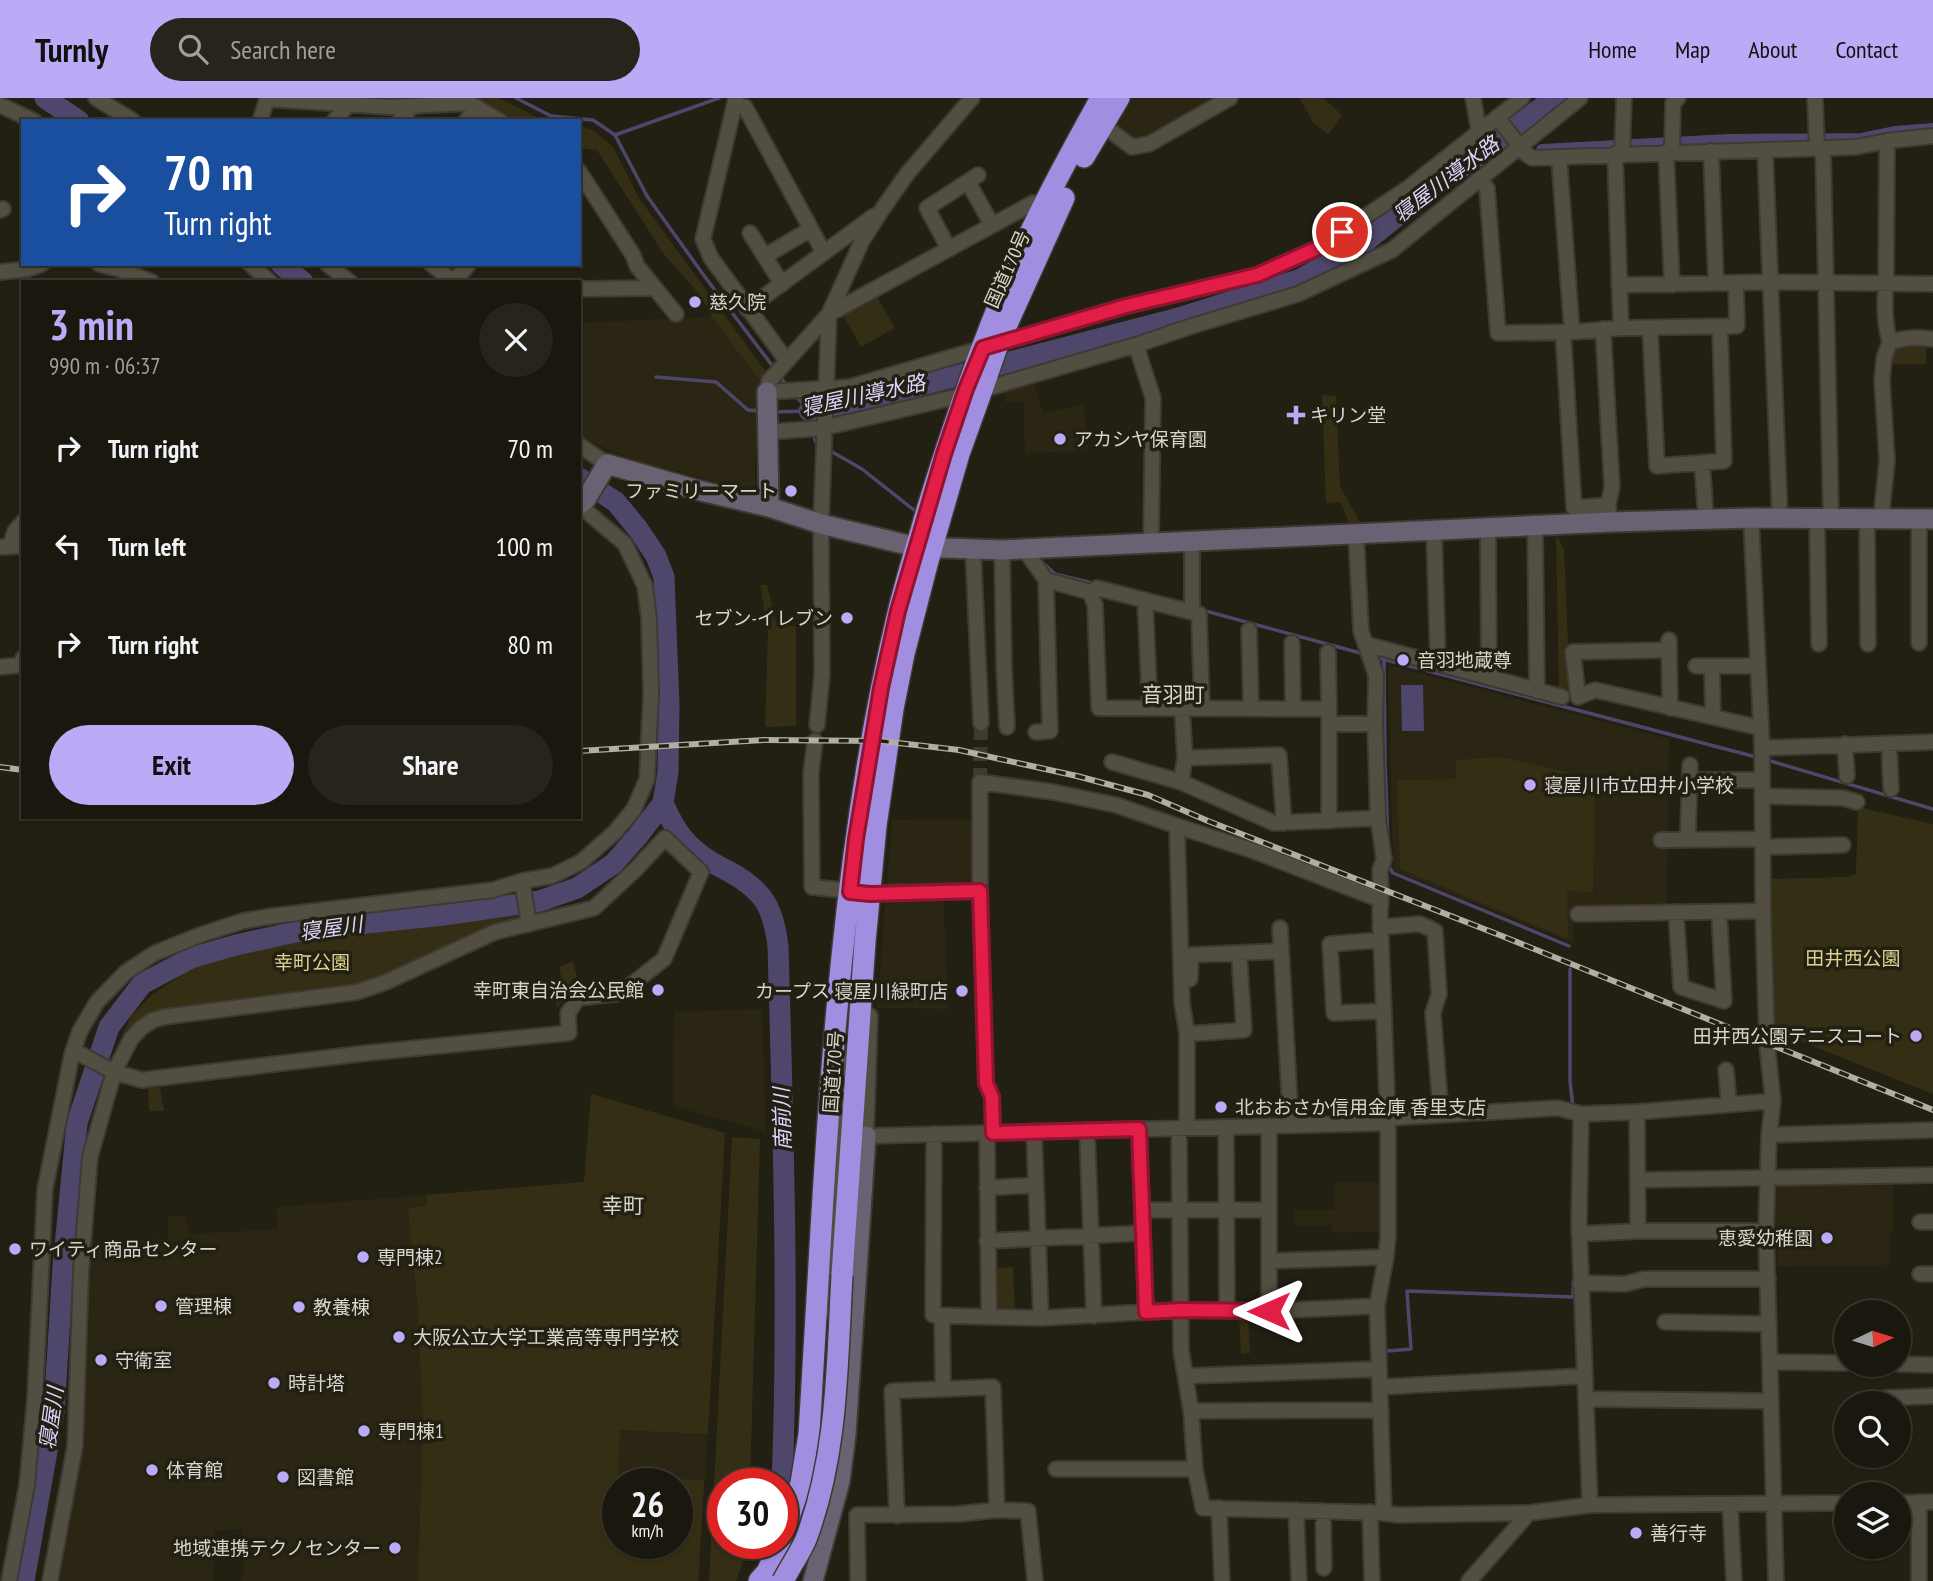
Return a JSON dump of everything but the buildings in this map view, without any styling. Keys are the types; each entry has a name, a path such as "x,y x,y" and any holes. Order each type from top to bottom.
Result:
{"highway":[{"name":"国道170号","path":"783,1581 805,1541 830,1449 864,942 856,839 881,688 898,611 924,548 944,454 974,389 989,348 1054,203 1081,161 1099,113 1119,98"},
{"name":"国道170号","path":"798,1492 809,1434 835,1048 860,893"},
{"path":"759,1581 772,1559"}],"street":[{"path":"96,98 130,119"},
{"path":"769,507 768,430 772,389 785,363 829,314 862,241 881,211 907,174 972,98"},
{"path":"1099,113 1132,147 1149,144 1230,98"},
{"path":"1473,98 1479,131"},
{"path":"772,389 823,392 850,387 1126,306 1257,275 1320,247 1408,188 1522,98"},
{"path":"768,430 823,429 1136,345 1298,295 1392,250 1518,145 1580,98"},
{"path":"1621,328 1619,285 1624,98"},
{"path":"1672,285 1670,148 1673,103 1678,98"},
{"path":"1815,98 1825,282 1824,518 1819,644"},
{"path":"261,119 266,99 412,107 469,103 497,119"},
{"path":"785,363 711,258 702,239 736,101 745,107 824,253"},
{"path":"335,119 347,102"},
{"path":"0,105 30,119"},
{"path":"401,119 412,107"},
{"path":"468,119 477,107"},
{"path":"1498,118 1518,145 1532,158 1670,148 1711,151 1765,150 1818,144 1856,147 1933,136"},
{"path":"1868,644 1874,519 1887,461 1882,380 1884,358 1890,342 1884,306 1887,141"},
{"path":"1765,150 1780,519"},
{"path":"1711,151 1716,283"},
{"path":"1559,156 1574,508 1706,519 1926,519 1919,643"},
{"path":"581,174 634,255 637,265 676,314"},
{"path":"1479,178 1487,188 1498,333 1737,326 1736,284"},
{"path":"949,249 927,208 973,179 992,225"},
{"path":"829,314 1033,202 1054,203"},
{"path":"747,309 881,211"},
{"path":"765,256 811,229"},
{"path":"750,233 782,284"},
{"path":"0,272 36,266"},
{"path":"103,266 119,275 143,280"},
{"path":"252,266 268,280"},
{"path":"330,266 347,280"},
{"path":"433,266 451,280"},
{"path":"455,280 467,266"},
{"path":"1619,285 1769,282 1933,284"},
{"path":"581,289 654,288"},
{"path":"817,725 822,675 823,392 829,314"},
{"path":"1650,328 1657,466 1724,461 1720,328"},
{"path":"1603,329 1612,487 1610,513"},
{"path":"1890,342 1914,337 1933,339"},
{"path":"1136,345 1153,398 1151,542"},
{"path":"581,447 605,467 924,548 1025,550 1535,525 1610,513"},
{"path":"1702,463 1706,519"},
{"path":"9,1581 29,1472 44,1189 80,1031 97,1002 126,972 155,953 200,935 263,917 493,890 552,876 580,862 615,832 634,809 647,779 651,693 649,618 645,586 625,544 581,503 605,467"},
{"path":"1751,518 1762,749 1767,1043 1773,1101 1769,1135 1766,1231 1776,1581"},
{"path":"11,546 15,531 21,524"},
{"path":"1535,525 1537,691"},
{"path":"1488,527 1489,677"},
{"path":"1434,530 1438,663"},
{"path":"1356,533 1361,631 1376,675 1374,724 1378,818 1384,859 1380,870 1380,934 1388,1120 1388,1236 1377,1306 1381,1410 1372,1581"},
{"path":"1192,540 1192,612"},
{"path":"972,550 981,723"},
{"path":"1002,550 1007,727"},
{"path":"1025,550 1046,580 1050,732 1035,732"},
{"path":"1046,580 1090,592 1097,588 1199,614 1202,708"},
{"path":"1090,592 1096,605 1099,708 1293,709 1374,724"},
{"path":"1145,600 1150,708"},
{"path":"1249,630 1251,708"},
{"path":"1292,643 1293,709"},
{"path":"1670,708 1669,645 1573,652 1578,696 1595,690 1670,708 1761,728"},
{"path":"1328,652 1329,821"},
{"path":"1368,652 1438,663 1562,697"},
{"path":"0,667 21,665"},
{"path":"1696,666 1758,666"},
{"path":"1712,667 1713,717"},
{"path":"1181,782 1185,758 1182,708"},
{"path":"815,741 811,773 812,887 860,893 980,891"},
{"path":"1762,749 1889,743 1932,746"},
{"path":"1889,743 1891,789"},
{"path":"1845,744 1847,776"},
{"path":"1185,758 1279,755 1283,823"},
{"path":"1112,762 1181,782 1274,823 1378,818"},
{"path":"1688,831 1690,773 1762,774"},
{"path":"989,1317 987,1188 992,1097 986,1083 979,782 1053,792 1116,805 1276,860 1381,900"},
{"path":"1762,796 1843,798 1857,802"},
{"path":"1177,826 1182,1003 1187,1028"},
{"path":"50,1581 75,1446 81,1271 90,1157 111,1070 131,1038 153,1020 164,1017 358,992 495,932 594,908 665,838 701,873 664,959 621,993 578,998 568,1013 569,1033 367,1053 142,1080 111,1070 76,1054"},
{"path":"1661,840 1843,845"},
{"path":"522,881 529,923"},
{"path":"1578,914 1763,911"},
{"path":"1676,912 1681,987 1724,1001 1719,912"},
{"path":"1384,1011 1334,1013 1330,944 1420,924 1435,931 1439,994 1433,1013 1441,1115"},
{"path":"1280,928 1291,1125"},
{"path":"813,1581 840,1481 846,1434 866,1136 870,998 864,942"},
{"path":"1281,951 1191,955 1180,1210 1181,1350 1202,1508 1377,1512 1398,1515 1529,1513 1590,1505 1834,1503"},
{"path":"1187,1028 1244,1030 1239,953"},
{"path":"835,1048 844,1066 830,1278 831,1317 833,1380 846,1434"},
{"path":"1726,1070 1729,1104"},
{"path":"866,1136 1269,1126 1558,1108 1575,1112 1637,1112 1773,1101"},
{"path":"1575,1112 1590,1505"},
{"path":"1637,1112 1638,1231"},
{"path":"1269,1126 1269,1311"},
{"path":"1226,1127 1227,1311"},
{"path":"1139,1129 1146,1312"},
{"path":"1769,1135 1933,1129"},
{"path":"1087,1130 1094,1316"},
{"path":"1034,1132 1041,1318"},
{"path":"934,1134 933,1315 1041,1318 1181,1310 1269,1311 1377,1306"},
{"path":"1638,1180 1933,1175"},
{"path":"987,1188 1036,1185"},
{"path":"1142,1210 1269,1210"},
{"path":"1579,1234 1766,1231"},
{"path":"987,1241 1143,1233"},
{"path":"1269,1261 1386,1257"},
{"path":"1580,1283 1625,1284 1644,1279 1768,1279"},
{"path":"942,1316 943,1389"},
{"path":"1665,1322 1769,1324"},
{"path":"1770,1362 1834,1363"},
{"path":"1911,1364 1933,1364"},
{"path":"1186,1376 1379,1370"},
{"path":"1380,1387 1585,1376"},
{"path":"897,1516 892,1391 993,1387 997,1510"},
{"path":"1911,1397 1933,1396"},
{"path":"1586,1399 1771,1401"},
{"path":"1191,1411 1381,1410"},
{"path":"1056,1469 1195,1469"},
{"path":"1919,1581 1926,1502"},
{"path":"1730,1504 1734,1581"},
{"path":"1219,1508 1222,1581"},
{"path":"858,1581 857,1516 958,1514 997,1510 1028,1511 1035,1581"},
{"path":"1296,1510 1299,1581"},
{"path":"1323,1511 1324,1569"},
{"path":"1468,1581 1529,1513"}],"shaded area":[{"path":"1130,98 1221,98 1139,141 1114,125"},
{"path":"719,316 767,381 760,437 755,454 755,484 749,491 624,457 581,437 581,323"},
{"path":"1033,379 1043,413 1084,404 1088,451 1025,453 1023,402 1006,403 1004,388"},
{"name":"寝屋川市立田井小学校","path":"1388,665 1669,739 1667,907 1573,908 1574,944 1393,870"},
{"path":"1401,685 1423,685 1424,731 1402,731"},
{"path":"973,819 974,879 943,886 948,1009 877,1008 892,820"},
{"path":"762,1009 766,1132 673,1106 674,1012"},
{"name":"大阪公立大学工業高等専門学校","path":"591,1094 725,1133 699,1581 240,1581 244,1570 242,1529 215,1531 213,1581 57,1581 75,1484 89,1241 168,1239 168,1216 186,1218 189,1234 278,1229 276,1207 584,1182"},
{"path":"1893,1182 1894,1233 1890,1233 1890,1265 1777,1267 1778,1183"},
{"path":"1334,1183 1380,1183 1380,1232 1333,1233 1332,1225 1295,1226 1295,1210 1334,1210"}],"green space":[{"path":"285,98 499,98 541,119 504,119 483,106"},
{"path":"1300,98 1323,98 1342,115 1330,133 1313,123"},
{"path":"581,127 593,130 613,147 639,198 767,373 759,380 714,320 699,294 663,253 597,150 581,148"},
{"path":"876,295 895,328 861,347 842,313"},
{"path":"1899,344 1926,344 1926,364 1889,364 1894,348"},
{"path":"1322,395 1336,396 1340,486 1360,522 1349,522 1340,502 1326,503"},
{"path":"1556,537 1564,549 1570,694 1559,695"},
{"path":"760,585 767,585 777,626 796,626 796,726 765,727 768,631"},
{"path":"1501,757 1581,775 1595,793 1593,892 1567,891 1568,939 1400,869 1397,780 1456,779 1456,760"},
{"name":"田井西公園","path":"1858,807 1933,824 1933,1094 1775,1031 1771,879 1845,877 1856,874"},
{"name":"幸町公園","path":"528,914 529,924 385,977 140,1021 123,1033 131,1016 152,995 192,968 306,935"},
{"path":"573,961 577,977 573,979 576,989 572,990 557,1008 550,983 562,980 559,967"},
{"path":"148,1088 160,1088 164,1111 149,1111"},
{"path":"591,1094 725,1133 708,1434 620,1430 618,1468 602,1468 602,1559 693,1559 693,1480 704,1480 698,1581 418,1581 423,1426 418,1310 408,1208 427,1206 427,1195 584,1182"},
{"path":"732,1137 760,1139 750,1468 715,1468"},
{"path":"1013,1267 1015,1313 999,1313 996,1310 995,1268"},
{"path":"1239,1317 1248,1317 1250,1353 1241,1354"},
{"path":"710,1559 744,1559 736,1581 709,1581"}],"waterway":[{"name":"寝屋川","path":"45,98 76,119"},
{"path":"516,98 551,116 593,120 615,135 647,196 774,368"},
{"path":"615,135 719,98"},
{"name":"寝屋川導水路","path":"809,411 891,393 1179,318 1301,279 1361,245 1448,175 1469,163 1555,98"},
{"path":"1542,150 1729,140 1862,139 1896,132 1933,129"},
{"name":"寝屋川","path":"283,266 301,280"},
{"path":"778,374 788,387"},
{"name":"寝屋川導水路","path":"656,377 716,382 748,410 761,411"},
{"name":"寝屋川導水路","path":"796,396 809,411 811,423"},
{"name":"寝屋川導水路","path":"772,412 809,411"},
{"path":"814,436 816,443 820,445"},
{"path":"827,449 862,469 914,510"},
{"name":"寝屋川","path":"24,1581 54,1412 63,1267 77,1123 109,1027 142,984 191,958 309,929 444,915 540,901 577,888 613,864 663,803 668,772 669,705 664,577 656,556 616,502 581,479"},
{"path":"1043,563 1055,574 1096,584"},
{"path":"1202,610 1364,654"},
{"path":"1375,657 1760,758"},
{"path":"1384,661 1388,842"},
{"path":"1767,760 1933,809"},
{"name":"南前川","path":"663,803 678,832 694,850 742,879 759,893 770,910 776,932 784,1215 782,1468"},
{"path":"1389,860 1393,873 1569,946"},
{"path":"1570,969 1570,1081 1573,1108"},
{"path":"1388,1351 1411,1349 1407,1291 1573,1297 1574,1266"}],"tunnel":[{"path":"980,782 981,723"}],"railway":[{"path":"581,751 764,740 881,741 959,750 1077,776 1148,795 1933,1110"},
{"path":"0,767 21,770"}],"place":[{"name":"慈久院","path":"695,302"},
{"name":"キリン堂","path":"1296,415"},
{"name":"アカシヤ保育園","path":"1060,439"},
{"name":"ファミリーマート","path":"791,491"},
{"name":"セブン-イレブン","path":"847,618"},
{"name":"音羽地蔵尊","path":"1403,660"},
{"name":"寝屋川市立田井小学校","path":"1530,785"},
{"name":"幸町東自治会公民館","path":"658,990"},
{"name":"カープス 寝屋川緑町店","path":"962,991"},
{"name":"田井西公園テニスコート","path":"1916,1036"},
{"name":"北おおさか信用金庫 香里支店","path":"1221,1107"},
{"name":"恵愛幼稚園","path":"1827,1238"},
{"name":"ワイティ商品センター","path":"15,1249"},
{"name":"専門棟2","path":"363,1257"},
{"name":"管理棟","path":"161,1306"},
{"name":"教養棟","path":"299,1307"},
{"name":"大阪公立大学工業高等専門学校","path":"399,1337"},
{"name":"守衛室","path":"101,1360"},
{"name":"時計塔","path":"274,1383"},
{"name":"専門棟1","path":"364,1431"},
{"name":"体育館","path":"152,1470"},
{"name":"図書館","path":"283,1477"},
{"name":"善行寺","path":"1636,1533"},
{"name":"地域連携テクノセンター","path":"395,1548"}],"district":[{"name":"音羽町","path":"1173,694"},
{"name":"幸町","path":"623,1205"}],"route":[{"path":"1269,1311 1146,1312 1139,1129 993,1133 992,1097 986,1083 980,891 870,894 850,892 881,688 898,611 944,454 983,348 1126,306 1257,275 1320,247 1342,232"}]}
